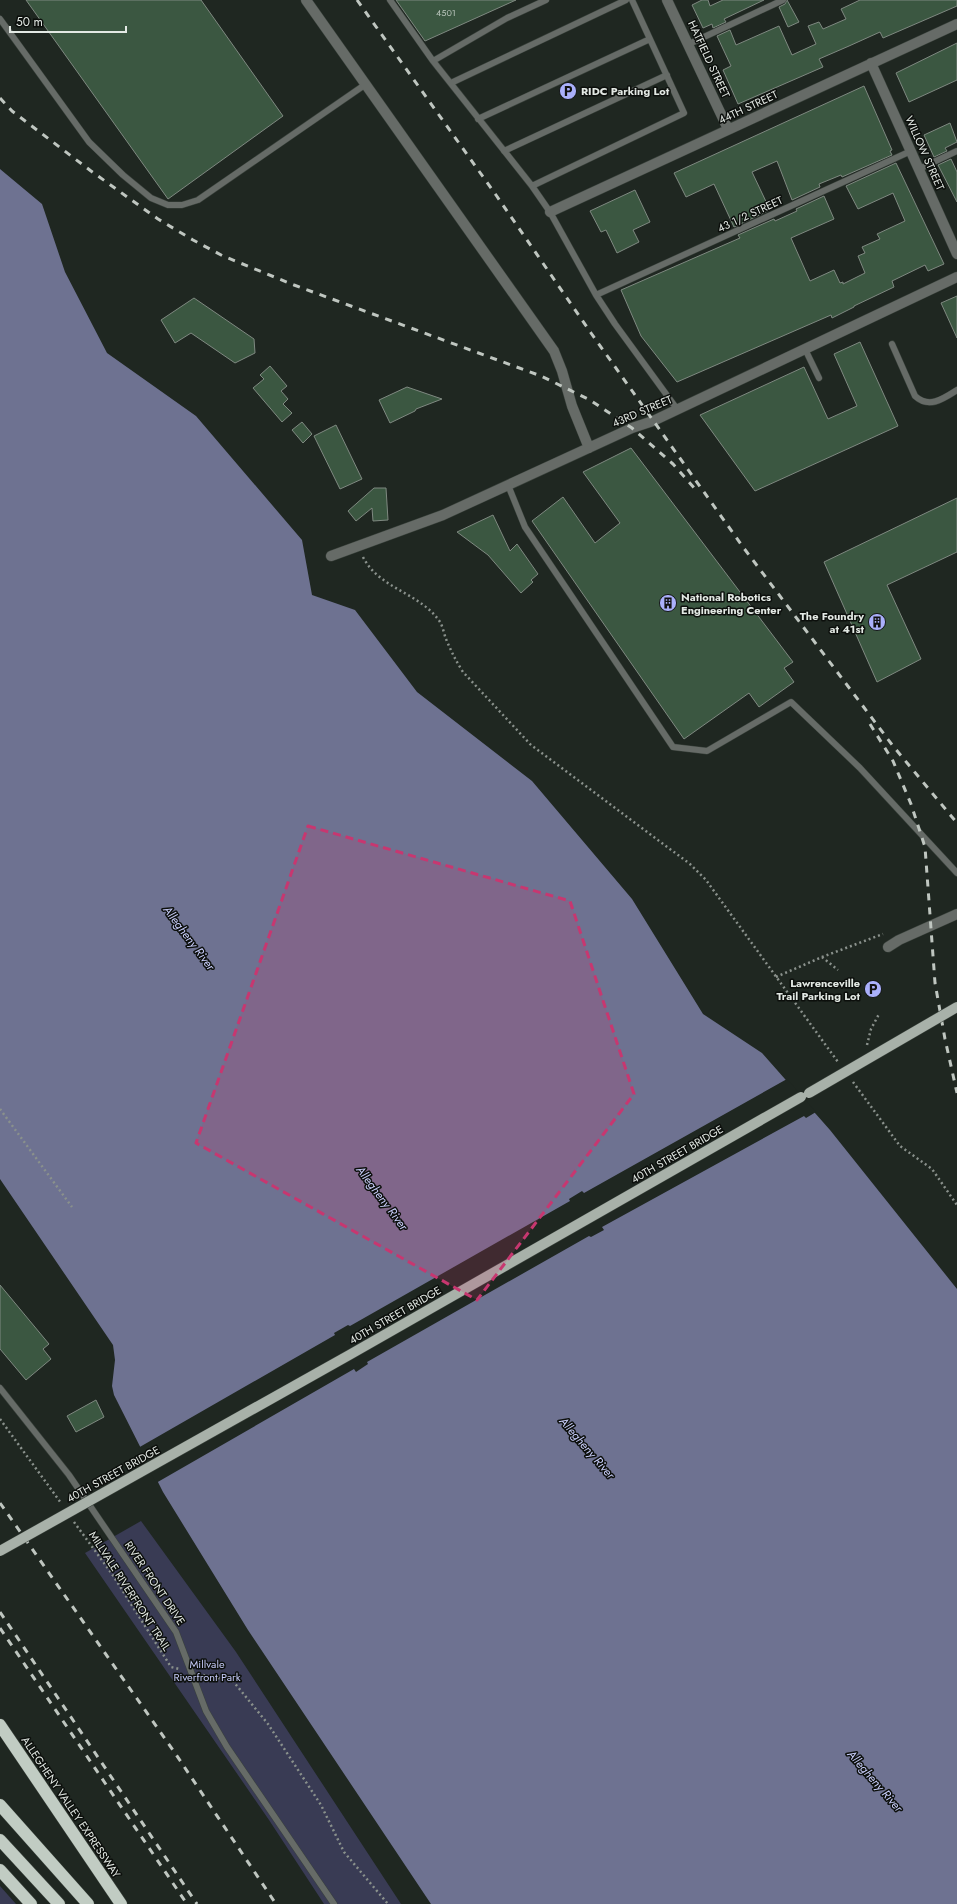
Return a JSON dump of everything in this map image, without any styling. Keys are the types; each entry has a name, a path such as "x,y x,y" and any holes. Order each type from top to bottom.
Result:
{"highway":[{"name":"ALLEGHENY VALLEY EXPRESSWAY","path":"0,1725 121,1904"},
{"path":"0,1805 88,1904"},
{"path":"0,1840 59,1904"},
{"path":"0,1870 31,1904"}],"main road":[{"name":"40TH STREET BRIDGE","path":"0,1551 358,1350 957,1007"}],"street":[{"path":"306,0 554,351 562,371 572,406 589,448"},
{"name":"HATFIELD STREET","path":"667,0 728,129"},
{"name":"44TH STREET","path":"550,212 957,24"},
{"name":"WILLOW STREET","path":"871,63 957,254"},
{"name":"43RD STREET","path":"331,556 443,515 677,409 957,277"},
{"path":"888,946 957,914"}],"lane":[{"path":"390,0 433,61 532,186 550,212 596,295 614,324 677,409"},
{"path":"433,61 507,18 546,0"},
{"path":"451,84 626,0"},
{"path":"532,186 684,113 632,0"},
{"path":"689,44 783,0"},
{"path":"0,18 89,142 123,175 151,198 168,205 182,205 198,200 366,84"},
{"path":"478,119 650,39"},
{"path":"504,151 667,75"},
{"name":"43 1/2 STREET","path":"596,295 911,151"},
{"path":"919,168 957,151"},
{"path":"892,344 915,396 921,402 930,404 957,390"},
{"path":"805,349 819,378"},
{"path":"508,485 525,528 673,747 707,751 791,702 860,768 957,873"},
{"name":"RIVER FRONT DRIVE","path":"0,1388 69,1475 176,1632 206,1711 227,1747 334,1904"}],"path":[{"path":"368,567 395,589 422,604 440,622 454,658 463,672 531,745 690,864 706,880 839,1063"},
{"path":"776,977 884,933"},
{"path":"822,957 838,970"},
{"path":"852,1082 900,1146 932,1169 957,1205"},
{"path":"0,1109 72,1207"},
{"path":"0,1419 63,1507"},
{"name":"MILLVALE RIVERFRONT TRAIL","path":"72,1519 112,1574 170,1667 179,1669"},
{"path":"202,1674 233,1681 268,1724 321,1805 344,1852 388,1904"}],"highlighted area":[{"path":"308,826 570,901 634,1094 477,1300 196,1143"}],"green space":[{"name":"Millvale Riverfront Park","path":"141,1521 236,1652 401,1904 324,1904 269,1820 85,1553"},
{"path":"0,1886 16,1904 0,1904"}],"water":[{"name":"Allegheny River","path":"0,169 42,204 65,272 107,353 196,416 302,540 312,595 355,610 417,692 532,781 632,899 703,1014 762,1053 830,1130 957,1289 957,1904 431,1904 248,1630 163,1492 114,1395 112,1386 115,1360 113,1345 0,1179"}],"pier":[{"path":"787,1079 816,1112 806,1118 804,1116 602,1227 604,1230 591,1237 589,1236 367,1362 368,1364 356,1372 354,1369 156,1483 138,1448 335,1335 334,1333 348,1325 350,1326 570,1201 569,1199 582,1191 584,1193"}],"building":[{"path":"26,0 201,0 283,116 168,199"},
{"path":"396,0 516,0 425,41"},
{"path":"702,0 708,0 710,6 723,0 764,0 724,19 726,22 713,28 712,24 703,28 692,5"},
{"path":"787,0 799,22 788,27 779,7 785,4"},
{"path":"860,0 957,0 957,6 883,38 880,32 819,59 823,67 738,104 723,70 731,66 717,36 730,30 736,45 779,26 792,55 816,44 808,26 819,22 823,29 846,19 841,9"},
{"path":"957,43 957,80 909,102 896,73"},
{"path":"864,86 892,150 890,151 892,155 842,177 841,175 819,184 820,187 792,200 777,161 752,172 770,210 734,227 714,184 686,197 674,173"},
{"path":"950,123 957,142 945,148 947,151 934,157 924,135"},
{"path":"951,159 957,172 957,202 938,165"},
{"path":"896,163 944,264 928,271 925,265 892,281 894,287 832,318 831,315 677,382 641,336 621,290 740,238 738,235 774,219 775,221 824,196 834,219 791,238 810,281 834,270 840,283 843,282 843,284 865,273 858,256 865,253 862,247 880,239 877,234 905,221 893,193 858,209 846,186"},
{"path":"635,190 650,222 633,230 639,242 617,253 606,230 601,232 590,211"},
{"path":"957,296 957,338 941,303"},
{"path":"194,298 254,339 255,353 235,363 191,333 175,343 161,320"},
{"path":"860,342 898,426 755,491 700,415 804,367 828,419 857,406 834,354"},
{"path":"270,366 287,386 281,391 288,399 283,404 292,413 282,422 253,388 264,379 260,375"},
{"path":"407,387 442,399 416,409 415,411 390,423 379,400"},
{"path":"302,422 312,434 303,443 292,430"},
{"path":"336,425 362,479 340,489 314,436"},
{"name":"National Robotics Engineering Center","path":"631,448 793,662 784,668 794,682 759,707 749,693 684,739 532,521 563,497 595,543 620,523 583,472"},
{"path":"374,488 386,488 388,520 373,521 372,508 356,521 348,511"},
{"name":"The Foundry at 41st","path":"957,498 957,552 887,585 921,659 877,682 824,562"},
{"path":"493,515 510,551 517,544 538,574 531,580 533,582 521,593 488,555 457,532"},
{"path":"0,1285 49,1344 43,1349 51,1359 26,1380 0,1349"},
{"path":"96,1400 104,1417 76,1432 67,1416"}],"railway":[{"path":"357,0 743,547 893,746 957,823"},
{"path":"0,98 12,111 91,171 158,219 193,240 223,256 294,285 541,376 590,400 632,428 673,464 696,490"},
{"path":"870,724 893,761 911,804 925,847 935,983 957,1093"},
{"path":"0,1503 175,1753 276,1904"},
{"path":"0,1612 197,1904"},
{"path":"0,1628 187,1904"}],"place":[{"name":"RIDC Parking Lot","path":"568,91"},
{"name":"National Robotics Engineering Center","path":"668,603"},
{"name":"The Foundry at 41st","path":"877,622"},
{"name":"Lawrenceville Trail Parking Lot","path":"873,989"}]}
